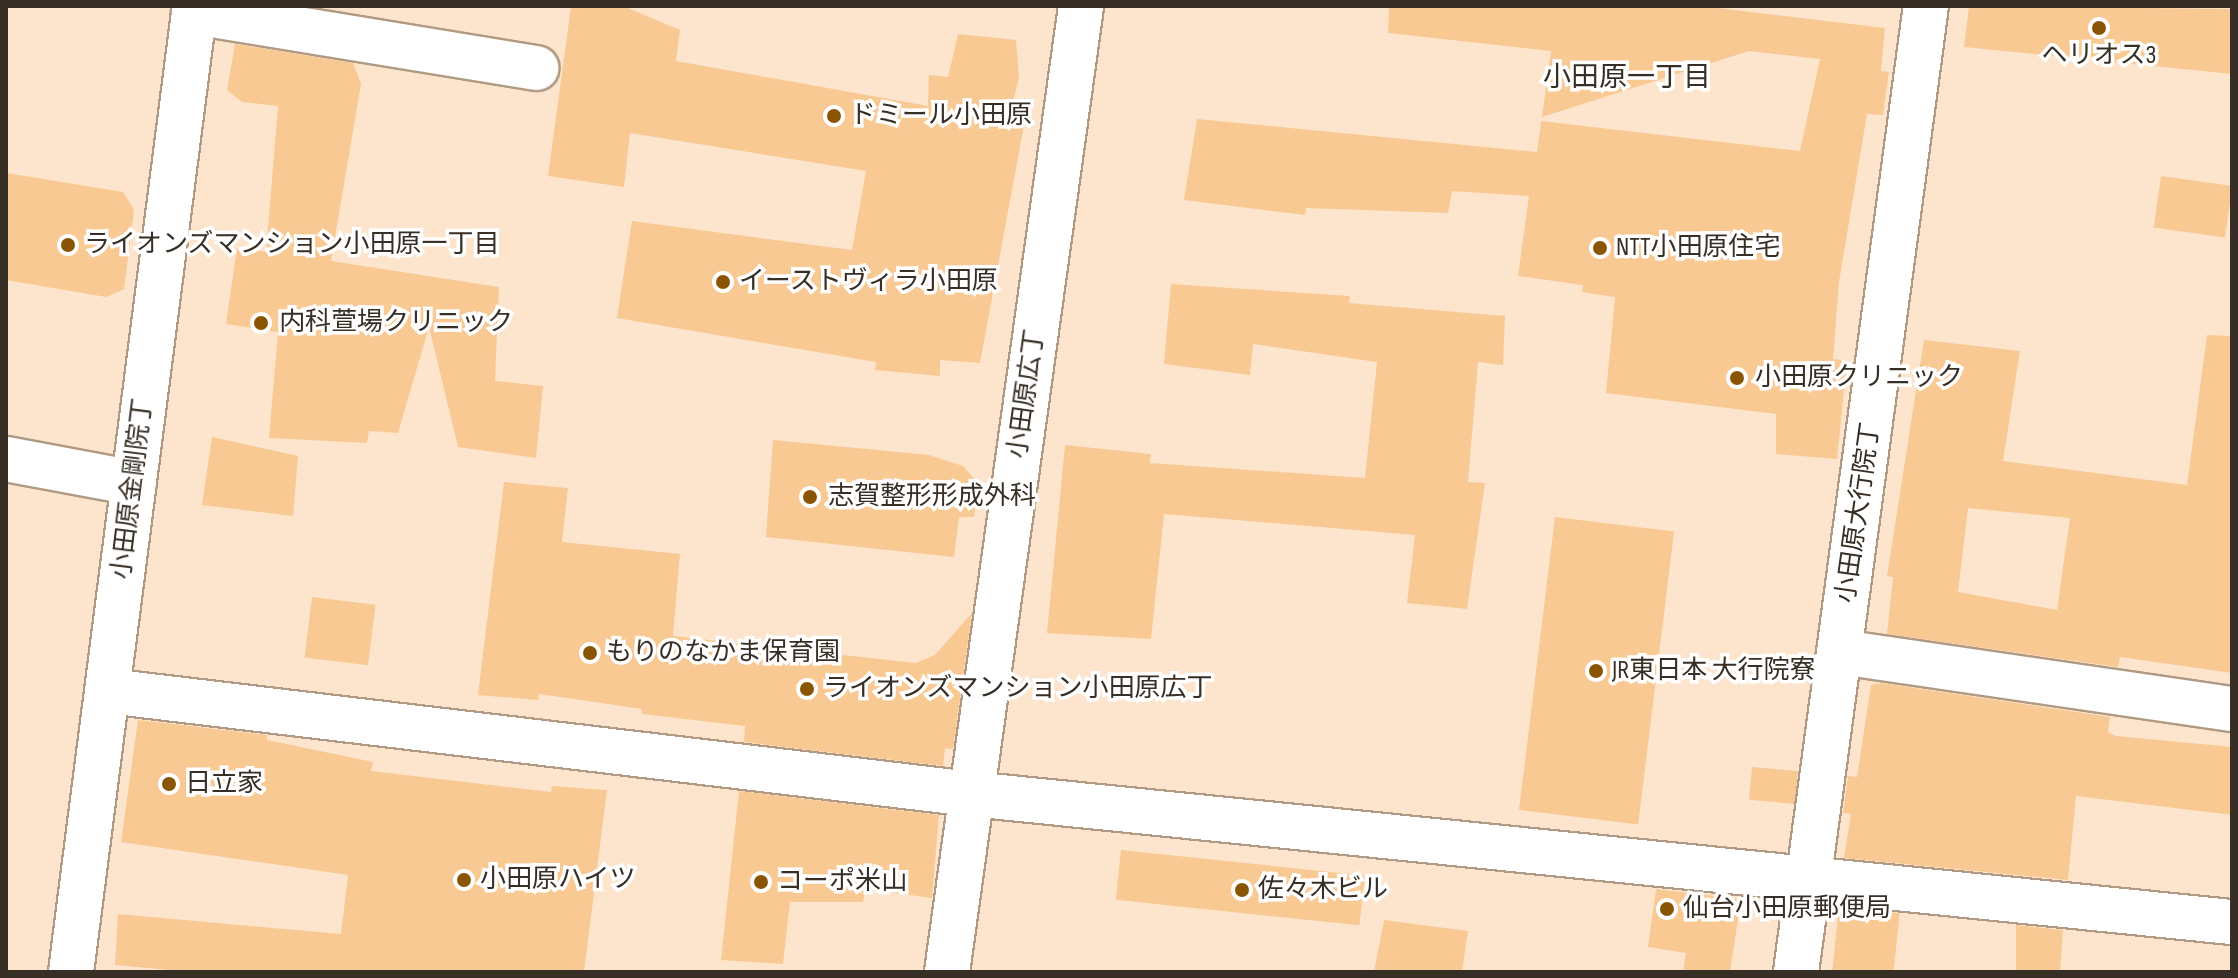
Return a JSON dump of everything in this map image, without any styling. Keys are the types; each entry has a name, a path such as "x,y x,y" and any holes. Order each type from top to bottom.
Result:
{"street":[{"name":"小田原広丁","path":"947,972 1081,6"},
{"name":"小田原大行院丁","path":"1796,972 1926,6"},
{"path":"195,9 536,68"},
{"name":"小田原金剛院丁","path":"71,972 195,9"},
{"path":"6,459 134,483"},
{"path":"1840,652 2232,709"},
{"path":"108,691 971,794 2232,922"}],"building":[{"path":"571,6 623,6 680,30 676,61 928,106 929,75 948,77 958,34 1016,40 1019,78 1013,101 1024,125 980,363 940,360 940,376 875,370 876,362 617,318 632,221 852,250 866,171 630,133 624,187 548,176"},
{"path":"1389,6 1701,6 1885,28 1881,71 1889,72 1883,115 1867,114 1839,282 1833,359 1847,361 1837,459 1776,454 1776,414 1606,393 1615,297 1582,292 1583,285 1518,276 1529,196 1452,191 1448,213 1306,208 1305,215 1184,200 1197,119 1537,152 1541,121 1800,151 1820,59 1749,51 1542,117 1551,51 1388,33"},
{"name":"ヘリオス3","path":"1969,6 2232,9 2232,74 1964,47"},
{"path":"235,44 353,63 361,84 331,261 499,287 495,381 543,386 536,458 458,447 429,327 398,433 369,431 367,443 269,438 278,332 226,324 237,248 266,252 278,106 242,102 227,90"},
{"name":"ライオンズマンション小田原一丁目","path":"6,173 123,192 134,210 124,289 106,297 6,280"},
{"path":"2161,176 2232,186 2225,238 2154,227"},
{"path":"1171,284 1350,296 1349,303 1505,316 1503,365 1478,362 1468,482 1485,483 1467,609 1407,603 1415,535 1164,514 1151,639 1047,633 1065,445 1151,454 1150,463 1365,478 1377,362 1253,344 1250,375 1164,364"},
{"path":"2207,335 2232,336 2232,673 2120,657 2118,667 1887,634 1893,577 1887,576 1924,340 2020,351 2003,461 2187,485","holes":["1968,508 2070,518 2057,610 1958,592"]},
{"path":"212,437 298,456 293,516 202,505"},
{"path":"773,440 929,455 963,466 978,483 974,517 959,517 954,557 766,537"},
{"path":"504,482 568,488 562,542 680,554 673,636 916,663 935,655 972,613 953,749 945,748 943,766 744,742 745,726 642,714 642,709 539,694 538,700 478,695"},
{"name":"JR東日本 大行院寮","path":"1555,517 1674,532 1638,824 1519,810"},
{"path":"312,597 376,605 368,665 305,658"},
{"path":"1881,683 2110,717 2108,732 2116,736 2232,747 2232,815 2076,796 2068,880 1844,858 1851,814 1843,813 1848,776 1857,777 1871,685"},
{"path":"138,720 267,735 267,740 373,762 371,771 551,792 552,786 607,790 584,972 190,972 115,965 118,914 341,934 348,875 121,842"},
{"path":"1752,767 1798,771 1795,804 1749,800"},
{"path":"739,791 939,815 932,898 865,889 863,902 790,902 783,964 721,960"},
{"name":"佐々木ビル","path":"1121,850 1365,876 1359,925 1116,900"},
{"name":"仙台小田原郵便局","path":"1656,889 1741,899 1730,972 1683,972 1686,953 1648,947"},
{"path":"1839,907 1900,913 1894,972 1832,972"},
{"path":"1384,920 1468,931 1462,972 1374,972"},
{"path":"2016,925 2063,930 2060,972 2016,972"}],"place":[{"name":"ヘリオス3","path":"2099,28"},
{"name":"ドミール小田原","path":"834,116"},
{"name":"ライオンズマンション小田原一丁目","path":"68,245"},
{"name":"NTT小田原住宅","path":"1600,248"},
{"name":"イーストヴィラ小田原","path":"723,282"},
{"name":"内科萱場クリニック","path":"261,323"},
{"name":"小田原クリニック","path":"1737,378"},
{"name":"志賀整形形成外科","path":"810,497"},
{"name":"もりのなかま保育園","path":"590,653"},
{"name":"JR東日本 大行院寮","path":"1596,671"},
{"name":"ライオンズマンション小田原広丁","path":"807,689"},
{"name":"日立家","path":"169,784"},
{"name":"小田原ハイツ","path":"464,880"},
{"name":"コーポ米山","path":"761,882"},
{"name":"佐々木ビル","path":"1242,890"},
{"name":"仙台小田原郵便局","path":"1667,909"}],"district":[{"name":"小田原一丁目","path":"1627,78"}]}
